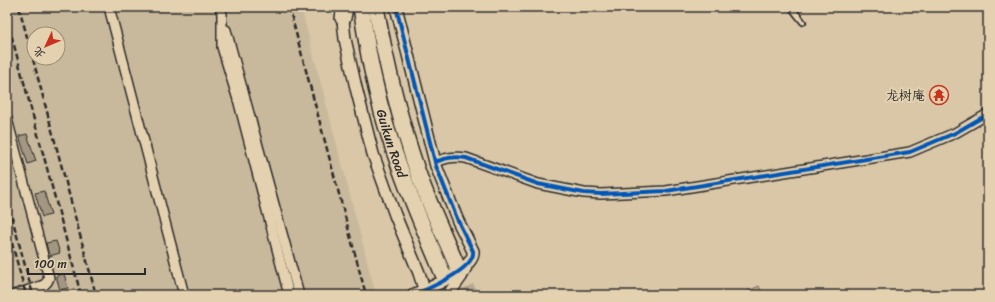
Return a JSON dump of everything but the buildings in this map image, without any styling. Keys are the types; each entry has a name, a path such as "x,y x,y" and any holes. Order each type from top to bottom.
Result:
{"highway":[{"path":"355,7 364,30"},
{"name":"Guikun Road","path":"361,7 374,80 392,143 417,212 443,274"},
{"name":"Guikun Road","path":"376,7 386,62 418,174 462,266"}],"street":[{"path":"109,7 184,295"},
{"path":"396,7 434,162 458,221 474,255 472,259 425,293 412,295"},
{"path":"221,11 222,47 239,89 299,295"},
{"path":"343,11 345,39 373,154 395,215 419,273 425,293"},
{"path":"239,89 289,295"},
{"path":"434,162 455,156 466,158 538,184 584,193 601,194 666,191 910,152 955,133 988,114"},
{"path":"7,119 12,151 49,278 44,285 14,295"},
{"path":"448,295 461,277 462,266"}],"lane":[{"path":"791,7 803,22"},
{"path":"7,233 7,242"}],"shaded area":[{"path":"7,7 301,7 376,295 16,295 7,261"},
{"path":"759,286 763,295 739,295"}],"tunnel":[{"path":"457,266 470,295"}],"railway":[{"path":"19,7 96,295"},
{"path":"289,7 366,295"},
{"path":"7,19 81,295"},
{"path":"7,199 33,295"},
{"path":"7,225 26,295"}],"cycle path":[{"path":"396,7 436,166 458,221 473,251 472,258 459,272 428,289 412,295"},
{"path":"435,162 450,158 466,158 538,184 584,193 601,194 666,191 910,152 955,133 988,114"}],"place":[{"name":"龙树庵","path":"939,95"}]}
